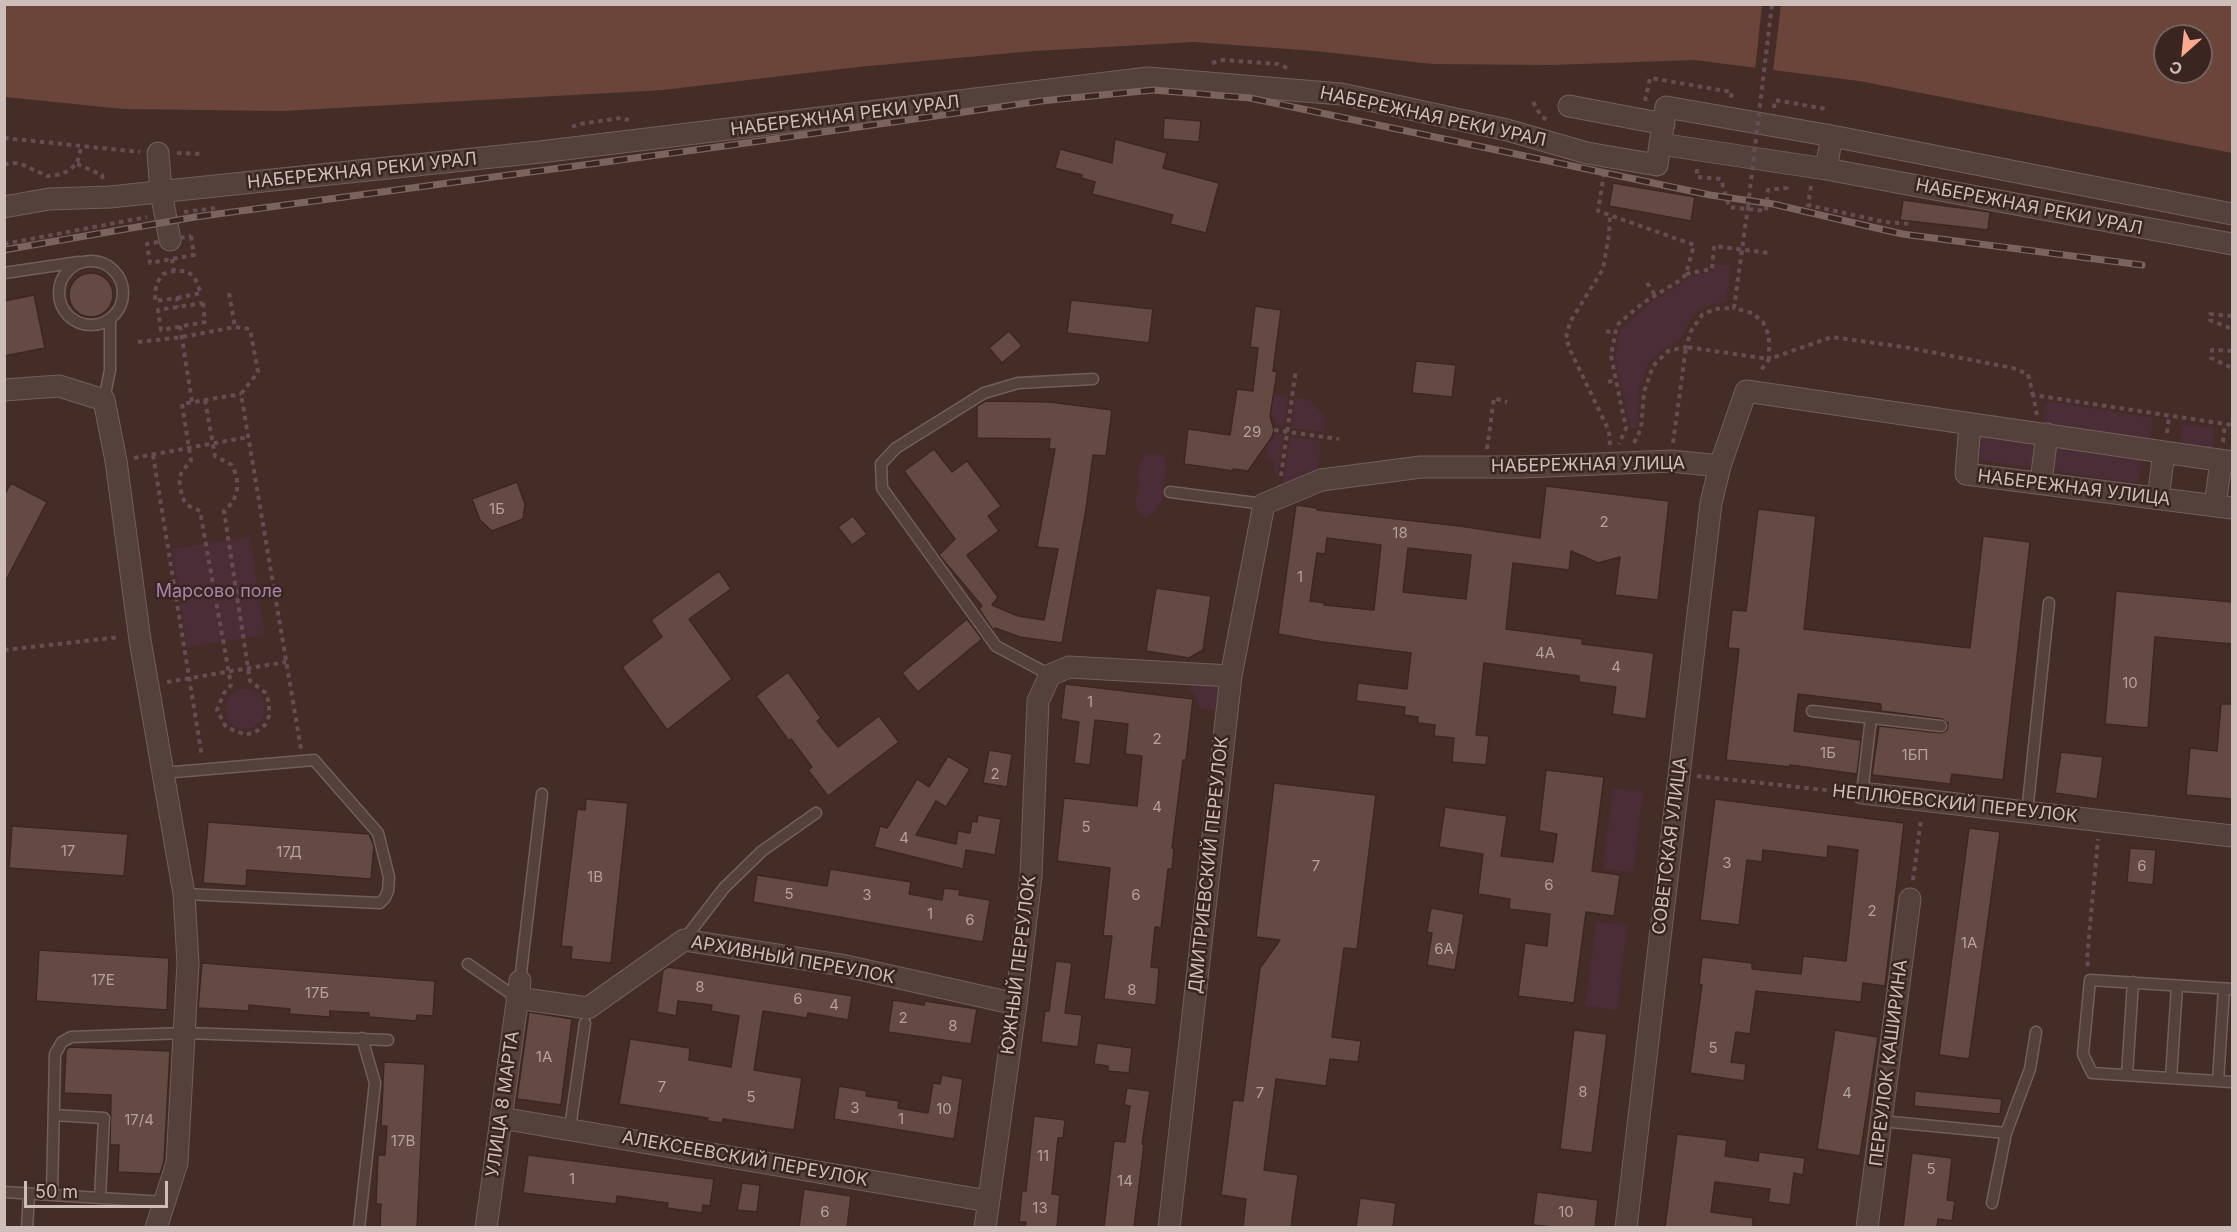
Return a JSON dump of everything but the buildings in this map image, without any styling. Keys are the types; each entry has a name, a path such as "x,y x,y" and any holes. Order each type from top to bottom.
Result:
{"street":[{"name":"НАБЕРЕЖНАЯ РЕКИ УРАЛ","path":"4,207 49,199 110,197 575,148 1148,78 1341,94 1508,130 1587,153 1657,165 1666,107 1832,136 2232,214"},
{"name":"НАБЕРЕЖНАЯ РЕКИ УРАЛ","path":"1569,106 1662,134 1826,169 2232,244"},
{"path":"1826,169 1832,136"},
{"path":"158,153 161,192 171,249"},
{"path":"1948,192 1954,160"},
{"path":"2198,238 2203,208"},
{"path":"4,390 59,386 104,400 116,461 139,635 184,894 188,963 177,1163 156,1227"},
{"path":"1720,466 1746,391 2227,461 2224,507"},
{"name":"НАБЕРЕЖНАЯ УЛИЦА","path":"1970,424 1966,474 2224,507"},
{"path":"2042,482 2047,434"},
{"path":"2158,498 2164,452"},
{"name":"НАБЕРЕЖНАЯ УЛИЦА","path":"1271,501 1321,480 1421,467 1671,461 1720,466"},
{"name":"СОВЕТСКАЯ УЛИЦА","path":"1626,1227 1711,503 1720,466"},
{"name":"ДМИТРИЕВСКИЙ ПЕРЕУЛОК","path":"1169,1227 1231,676 1271,501"},
{"path":"1050,675 1069,667 1231,676"},
{"name":"ЮЖНЫЙ ПЕРЕУЛОК","path":"985,1227 1031,876 1038,701 1050,675"},
{"name":"НЕПЛЮЕВСКИЙ ПЕРЕУЛОК","path":"1862,793 2232,836"},
{"name":"ПЕРЕУЛОК КАШИРИНА","path":"1868,1227 1910,899"},
{"name":"АРХИВНЫЙ ПЕРЕУЛОК","path":"519,989 588,1008 684,940 841,965 1016,1004"},
{"name":"УЛИЦА 8 МАРТА","path":"486,1227 519,989"},
{"name":"АЛЕКСЕЕВСКИЙ ПЕРЕУЛОК","path":"501,1118 988,1201"}],"lane":[{"path":"79,262 63,276 58,298 69,317 90,326 110,320"},
{"path":"4,273 79,262 103,262 120,277 123,300 110,320 110,370 104,400"},
{"path":"1050,675 996,646 882,488 881,464 896,448 984,393 1018,383 1093,379"},
{"path":"1170,492 1271,501"},
{"path":"2026,813 2049,603"},
{"path":"1812,711 1941,726"},
{"path":"1862,793 1871,718"},
{"path":"163,773 314,760 378,833 389,877 388,891 380,903 184,894"},
{"path":"468,964 519,989 542,794"},
{"path":"684,940 724,888 762,852 816,813"},
{"path":"2218,1081 2228,989 2090,980 2083,1054 2092,1073 2232,1082"},
{"path":"2127,1075 2133,982"},
{"path":"2171,1078 2176,986"},
{"path":"570,1128 585,1023"},
{"path":"1992,1203 2007,1133 2030,1069 2036,1032"},
{"path":"52,1195 55,1054 62,1042 72,1037 185,1034 388,1040"},
{"path":"359,1227 375,1083 362,1038"},
{"path":"54,1115 104,1118 100,1198"},
{"path":"1881,1121 2007,1133"},
{"path":"4,1192 165,1202"},
{"path":"27,1227 29,1194"}],"path":[{"path":"1734,308 1772,4"},
{"path":"1223,60 1278,64"},
{"path":"1646,96 1650,78 1719,90"},
{"path":"1797,104 1826,109"},
{"path":"579,124 621,118"},
{"path":"4,138 81,147 204,154"},
{"path":"4,164 19,163 47,176 63,174 77,164 81,147"},
{"path":"1605,167 1598,211 1694,245 1686,274 1682,279 1655,295 1619,323 1615,333 1611,356 1626,428"},
{"path":"1721,179 1729,207 1748,207 1766,211 1768,190"},
{"path":"1811,186 1808,205 1885,222 1910,225"},
{"path":"4,244 165,215 224,207"},
{"path":"1610,464 1609,431 1566,338 1570,322 1603,269 1611,215"},
{"path":"1686,274 1712,270 1714,246 1769,253"},
{"path":"171,249 174,271"},
{"path":"186,271 194,276 201,293 177,298 155,301 156,284 163,274 186,271"},
{"path":"1647,283 1655,295"},
{"path":"229,293 235,327"},
{"path":"177,298 178,307"},
{"path":"202,303 206,322 160,330 158,310 178,307 202,303"},
{"path":"1671,461 1690,331 1702,315 1714,309 1734,308 1752,313 1763,322 1769,336 1769,359 1746,391"},
{"path":"2232,316 2210,314 2210,320 2232,329"},
{"path":"180,326 192,402"},
{"path":"138,342 235,327 250,329 258,372 241,394 192,402 182,404 191,461 182,471 179,479 182,496 187,505 200,512 231,685 224,693 217,710 226,727 246,735 265,725 269,716 269,704 266,693 250,681 224,511 233,502 237,490 237,477 232,465 215,456 205,400"},
{"path":"1606,331 1615,333"},
{"path":"1641,429 1644,392 1653,366 1668,351 1686,347 1769,359 1832,337 1910,348 2013,368 2028,374 2038,418 2047,434"},
{"path":"2232,351 2212,350 2211,358 2232,368"},
{"path":"1271,501 1287,432 1296,369"},
{"path":"1608,382 1616,380"},
{"path":"241,394 302,753"},
{"path":"2033,395 2232,425"},
{"path":"1484,467 1494,398 1507,402"},
{"path":"1274,430 1339,439"},
{"path":"203,764 150,456 248,438"},
{"path":"4,650 139,635"},
{"path":"183,679 286,662"},
{"name":"НЕПЛЮЕВСКИЙ ПЕРЕУЛОК","path":"1678,775 1862,793"},
{"path":"1910,899 1924,801"},
{"path":"2090,980 2087,958 2100,821"}],"green space":[{"path":"1714,264 1731,266 1726,302 1711,304 1697,311 1688,323 1682,338 1662,350 1649,362 1639,389 1637,429 1631,428 1615,356 1620,330 1651,302 1685,282 1689,276 1714,271"},
{"path":"1273,394 1288,397 1284,427 1276,425 1274,416 1270,416"},
{"path":"1295,398 1310,400 1325,417 1323,432 1291,428"},
{"path":"2047,401 2153,418 2150,443 2048,426 2044,421 2043,412"},
{"path":"2183,424 2215,428 2212,452 2180,448"},
{"path":"1276,434 1284,435 1278,475 1273,474 1275,460 1265,459 1268,443"},
{"path":"1978,436 2037,443 2034,467 1976,460"},
{"path":"1290,437 1321,441 1317,475 1302,486 1283,484"},
{"path":"2051,446 2142,460 2138,484 2048,470"},
{"path":"1147,453 1164,455 1166,467 1162,501 1154,513 1145,518 1138,511 1135,501 1139,485 1138,471 1141,460"},
{"name":"Марсово поле","path":"250,537 265,635 187,647 172,549"},
{"path":"1191,675 1223,679 1227,711 1200,709 1193,691 1189,690"},
{"path":"245,689 259,695 265,709 259,723 245,729 231,723 225,709 231,695"},
{"path":"1613,788 1643,792 1633,872 1603,869"},
{"path":"1596,922 1627,925 1617,1010 1586,1006"}],"shaded area":[{"path":"4,5 2232,5 2232,153 1859,81 1695,60 1551,65 1432,64 1316,51 1194,42 1034,51 858,67 663,90 283,111 123,109 5,97"}],"pier":[{"path":"1762,5 1781,5 1773,72 1755,70"}],"railway":[{"path":"4,250 195,217 1041,101 1153,90 1250,98 1710,195 1773,204 1902,234 2142,265"}]}
